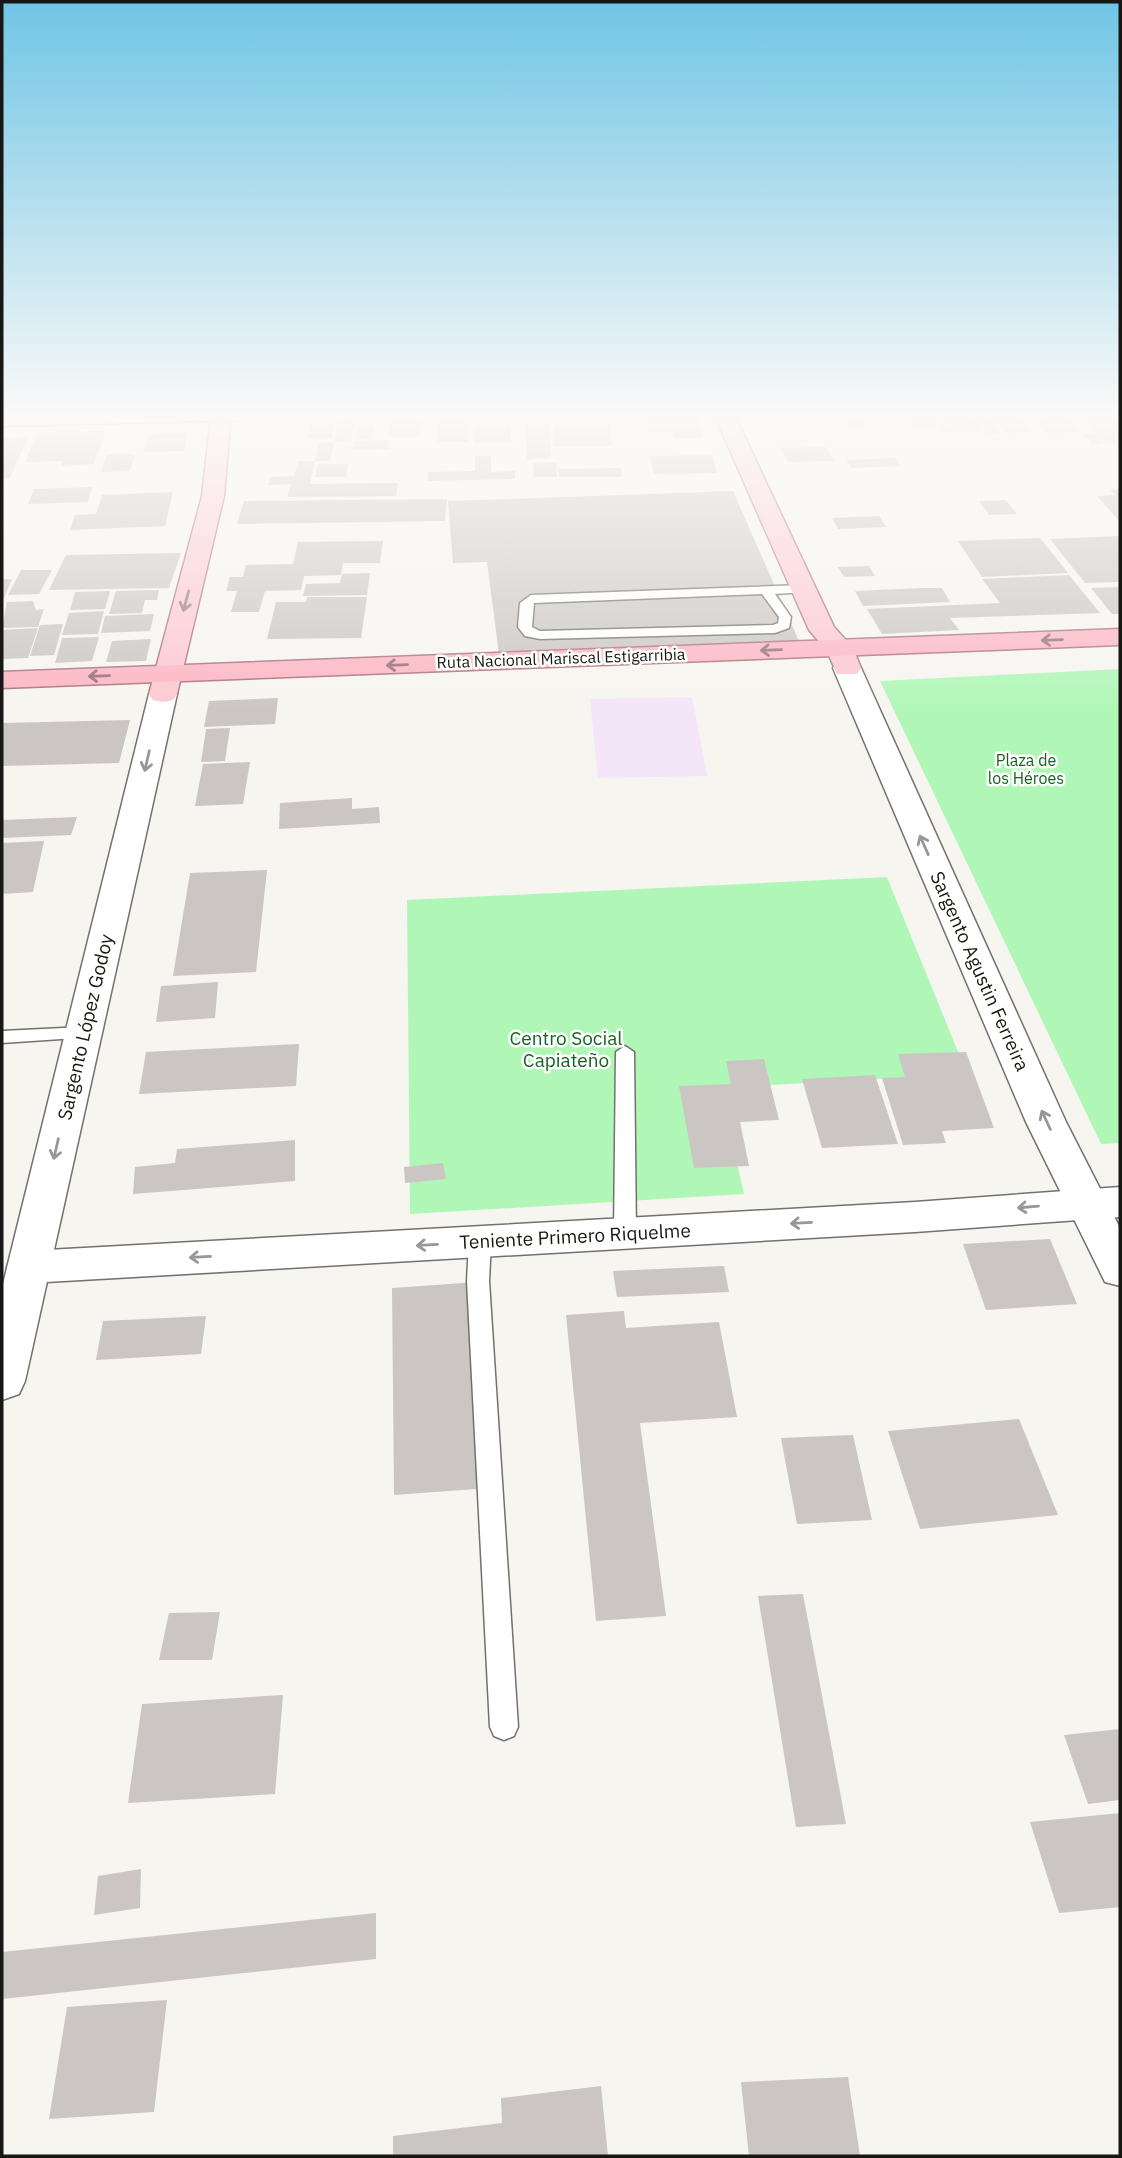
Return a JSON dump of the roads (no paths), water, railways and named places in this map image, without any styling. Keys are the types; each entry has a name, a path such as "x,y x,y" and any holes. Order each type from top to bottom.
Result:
{"highway":[{"name":"Ruta Nacional Mariscal Estigarribia","path":"2,700 542,647 843,658 1120,637"},
{"name":"Ruta Nacional Mariscal Estigarribia","path":"2,680 165,684 843,658 1120,657"}],"main road":[{"path":"165,684 208,515"},
{"path":"769,515 822,630 843,658"},
{"path":"791,515 842,631 843,658"},
{"name":"Sargento Agustin Ferreira","path":"843,658 1046,1122 1104,1202 1120,1270"},
{"name":"Sargento López Godoy","path":"2,1381 15,1268 83,1033 165,684"},
{"name":"Teniente Primero Riquelme","path":"15,1268 915,1217 1104,1202"}],"lane":[{"path":"766,590 785,617 784,625 775,629 542,647 525,627 526,603 531,599 766,590 802,589"},
{"path":"2,1037 83,1033"},
{"path":"625,1052 625,1233"},
{"path":"480,1241 479,1295 504,1727"}],"park label":[{"name":"Plaza de los Héroes","path":"1026,769"},
{"name":"Centro Social Capiateño","path":"566,1049"}]}
